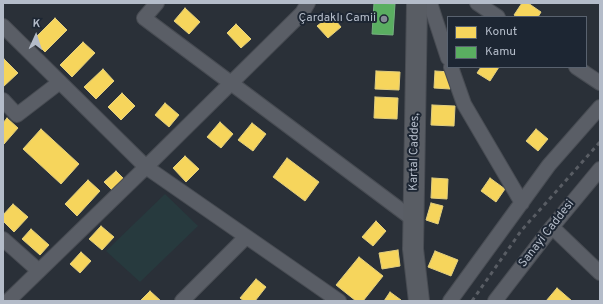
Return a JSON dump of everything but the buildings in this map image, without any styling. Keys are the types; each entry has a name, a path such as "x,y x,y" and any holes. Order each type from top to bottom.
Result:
{"main road":[{"name":"Kartal Caddes,","path":"417,3 413,249 419,301"}],"street":[{"path":"157,3 144,18 414,220"},
{"path":"8,301 302,13 308,3"},
{"path":"430,3 447,55"},
{"path":"477,3 496,16"},
{"path":"3,26 146,167 339,301"},
{"path":"451,68 464,104 522,202"},
{"path":"578,68 600,83"},
{"path":"3,100 16,115 60,82"},
{"path":"450,301 549,165 600,107"},
{"name":"Sanayi Caddesi","path":"495,301 552,227 600,169"},
{"path":"552,227 600,274"},
{"path":"182,301 246,237"},
{"path":"3,239 39,271"}],"green space":[{"path":"165,194 198,226 140,282 106,251"}],"railway":[{"path":"472,301 521,231 600,142"}],"place":[{"name":"Çardaklı Camii","path":"384,19"}]}
